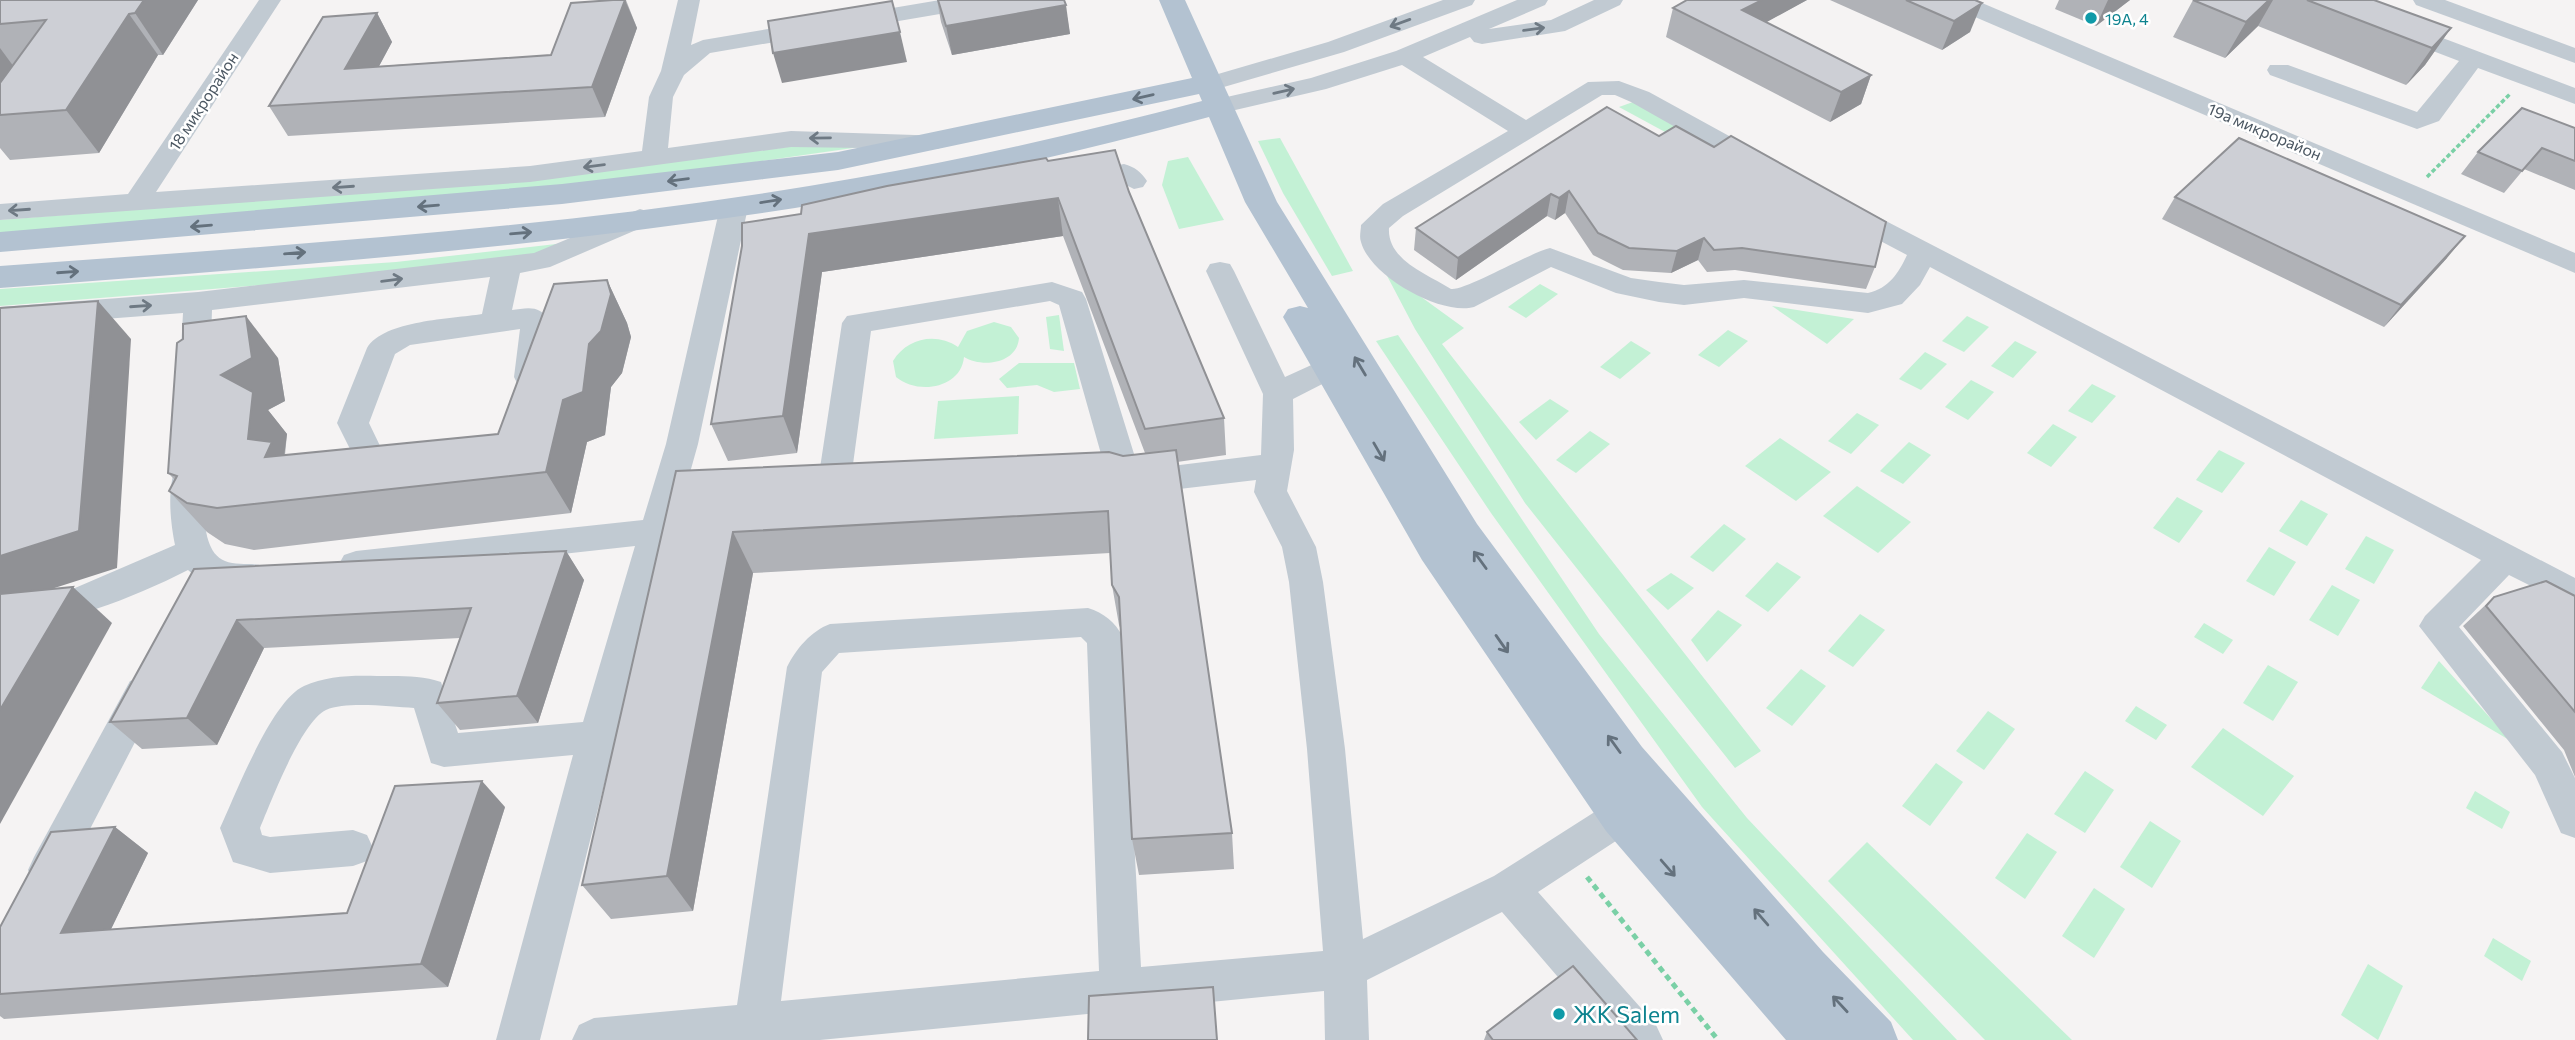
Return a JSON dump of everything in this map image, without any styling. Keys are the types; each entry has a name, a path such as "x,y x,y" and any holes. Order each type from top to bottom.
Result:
{"main road":[{"path":"1147,0 1261,202 1463,535 1626,761 1639,805 1806,968 1873,1040"},
{"path":"1172,0 1235,206 1436,549 1639,805 1819,1040"},
{"path":"0,242 562,194 838,161 937,141 1201,98"},
{"path":"0,277 554,230 734,207 839,190 1017,154 1201,98"}],"street":[{"name":"18 микрорайон","path":"136,202 270,0"},
{"path":"654,159 661,97 673,71 689,0"},
{"path":"673,71 703,47 981,0"},
{"path":"1201,98 1464,0"},
{"path":"1201,98 1317,84 1442,42 1537,0"},
{"path":"1442,42 1557,26 1612,0"},
{"name":"19а микрорайон","path":"1955,0 2575,264"},
{"path":"2320,0 2575,97"},
{"path":"2424,0 2575,56"},
{"path":"1405,56 1526,131"},
{"path":"2279,70 2417,121 2430,116 2473,59"},
{"path":"1781,175 1640,97 1619,89 1597,87 1393,209 1375,225 1374,241 1385,260 1444,298 1464,300 1508,275 1550,257 1626,286 1659,292 1684,295 1744,289 1868,303 1892,297 1910,278 1922,254"},
{"path":"0,212 530,174 791,139 937,141"},
{"path":"1051,185 1124,172 1134,181"},
{"path":"1816,195 1922,254 2575,594"},
{"path":"519,1040 597,737 657,531 683,488 682,444 738,249 734,207"},
{"path":"0,317 198,302 507,267 540,261 640,218"},
{"path":"495,322 507,267"},
{"path":"1220,271 1278,394 1278,450 1270,492 1299,547 1306,582 1326,749 1345,969 1347,1040"},
{"path":"780,482 849,478 857,323 1052,291 1072,299 1105,462 1128,482 1273,466"},
{"path":"193,396 198,302"},
{"path":"423,458 372,463 353,423 382,348 402,336 531,318 535,323 534,355 522,401"},
{"path":"1278,394 1329,368"},
{"path":"191,436 186,530 199,573"},
{"path":"319,568 657,531"},
{"path":"2505,557 2437,626 2549,764 2575,820"},
{"path":"0,617 26,615 134,582 199,573 238,577 279,573"},
{"path":"756,1024 805,667 830,639 1088,622 1105,637 1121,989"},
{"path":"33,898 163,656"},
{"path":"353,848 270,855 247,849 240,828 294,716 313,698 335,693 428,693 444,751 597,737"},
{"path":"594,1040 1345,969 1508,888 1639,805"},
{"path":"1508,888 1642,1040"}],"path":[{"path":"2411,193 2525,78"},
{"path":"1567,852 1718,1040"}],"green space":[{"path":"1633,102 1721,150 1713,158 1619,107"},
{"path":"1280,138 1353,271 1332,276 1283,193 1258,141"},
{"path":"803,145 860,147 567,189 0,233 0,220 556,176"},
{"path":"1188,157 1224,220 1179,229 1162,185 1168,161"},
{"path":"565,243 515,261 339,279 0,306 0,289 396,262"},
{"path":"1384,270 1464,328 1442,344 1761,751 1735,768 1525,503 1415,329"},
{"path":"1540,284 1558,294 1526,318 1508,307"},
{"path":"1772,306 1854,319 1827,344"},
{"path":"1059,315 1064,351 1050,349 1046,317"},
{"path":"1967,316 1989,327 1964,352 1942,341"},
{"path":"994,322 1011,327 1019,338 1017,347 1005,358 989,363 964,357 955,376 937,386 915,386 896,377 893,361 906,347 931,339 949,342 958,347 967,331"},
{"path":"1728,330 1748,341 1719,367 1698,355"},
{"path":"1398,335 1599,634 1747,818 1957,1040 1913,1040 1702,807 1491,513 1376,341"},
{"path":"1631,341 1651,353 1620,379 1600,367"},
{"path":"2015,341 2037,352 2013,378 1991,366"},
{"path":"1925,352 1947,364 1921,390 1899,379"},
{"path":"1019,363 1074,363 1080,389 1054,392 1037,385 1007,388 999,379"},
{"path":"1971,380 1994,392 1968,420 1945,407"},
{"path":"2092,384 2116,396 2092,423 2068,411"},
{"path":"1019,396 1018,434 934,439 938,401"},
{"path":"1550,399 1569,411 1536,440 1519,422"},
{"path":"1857,413 1879,425 1851,454 1828,441"},
{"path":"2053,424 2077,437 2051,467 2027,453"},
{"path":"1590,431 1610,444 1576,473 1556,460"},
{"path":"1780,438 1831,472 1796,501 1745,466"},
{"path":"1909,442 1931,455 1903,484 1880,471"},
{"path":"2219,450 2245,463 2222,493 2196,480"},
{"path":"1857,486 1911,522 1878,553 1823,516"},
{"path":"2177,497 2203,511 2179,543 2153,528"},
{"path":"2301,500 2328,514 2307,546 2279,531"},
{"path":"1724,524 1746,539 1713,572 1690,557"},
{"path":"2366,536 2394,550 2374,584 2345,569"},
{"path":"2269,547 2296,562 2274,596 2246,581"},
{"path":"1777,562 1801,577 1768,612 1745,596"},
{"path":"1671,573 1694,588 1668,610 1646,590"},
{"path":"2332,585 2360,600 2338,636 2309,620"},
{"path":"1718,610 1742,625 1707,662 1691,640"},
{"path":"1860,614 1885,630 1853,667 1828,651"},
{"path":"2204,623 2233,640 2223,654 2194,637"},
{"path":"2439,661 2511,741 2421,688"},
{"path":"2268,665 2298,682 2273,721 2243,703"},
{"path":"1801,669 1826,686 1792,726 1766,708"},
{"path":"2136,706 2167,725 2156,740 2125,721"},
{"path":"1988,711 2015,729 1984,770 1956,751"},
{"path":"2223,728 2294,776 2263,816 2191,767"},
{"path":"1936,763 1963,782 1930,826 1902,806"},
{"path":"2085,771 2114,790 2085,833 2054,814"},
{"path":"2475,791 2510,812 2502,829 2466,808"},
{"path":"2150,821 2181,841 2152,888 2120,867"},
{"path":"2027,833 2057,852 2025,899 1995,878"},
{"path":"1867,842 2072,1040 1985,1040 1828,881"},
{"path":"2094,888 2125,909 2094,958 2062,936"},
{"path":"2493,938 2531,961 2522,981 2484,956"},
{"path":"2368,964 2403,986 2378,1040 2341,1015"}],"building":[{"path":"0,0 144,0 135,13 129,14 66,110 0,115 0,83 46,20 0,24"},
{"path":"625,0 592,87 269,106 323,17 377,13 345,69 551,55 571,3"},
{"path":"938,0 1064,0 1066,5 946,26"},
{"path":"1687,0 1762,0 1742,10 1871,75 1841,92 1673,8"},
{"path":"1906,0 1975,0 1982,3 1954,21"},
{"path":"2193,0 2269,0 2246,22"},
{"path":"2307,0 2374,0 2451,28 2432,48"},
{"path":"892,1 900,32 773,53 768,21"},
{"path":"1607,107 1659,136 1676,126 1714,147 1731,136 1886,222 1875,267 1742,248 1714,250 1704,238 1677,251 1629,248 1598,233 1569,191 1559,198 1551,194 1458,258 1416,228"},
{"path":"2522,108 2575,128 2575,161 2542,148 2522,171 2478,152"},
{"path":"2239,138 2465,236 2401,305 2175,197"},
{"path":"1115,150 1129,192 1224,418 1145,429 1058,198 809,234 783,416 711,424 742,246 742,223 801,214 802,205 887,186 1046,158 1048,161"},
{"path":"607,280 611,294 601,331 589,344 583,392 563,400 546,472 217,508 187,503 169,491 177,476 168,473 177,343 183,339 183,324 246,316 252,358 221,375 253,392 248,439 272,442 265,457 498,434 554,284"},
{"path":"98,301 79,531 0,556 0,308"},
{"path":"1176,450 1232,833 1132,839 1119,597 1112,585 1108,511 733,532 667,876 582,885 676,471 1109,452 1123,456"},
{"path":"566,551 517,696 437,703 471,608 237,620 187,718 110,722 194,569"},
{"path":"2546,581 2575,596 2575,712 2486,606 2494,597"},
{"path":"73,587 0,710 0,594"},
{"path":"482,781 421,964 0,994 0,927 51,832 115,827 61,933 347,913 395,786"},
{"path":"1573,966 1637,1040 1493,1040 1487,1032"},
{"path":"1213,987 1217,1040 1088,1040 1089,996"}],"place":[{"name":"19А, 4","path":"2091,18"},
{"name":"ЖК Salem","path":"1559,1014"}]}
